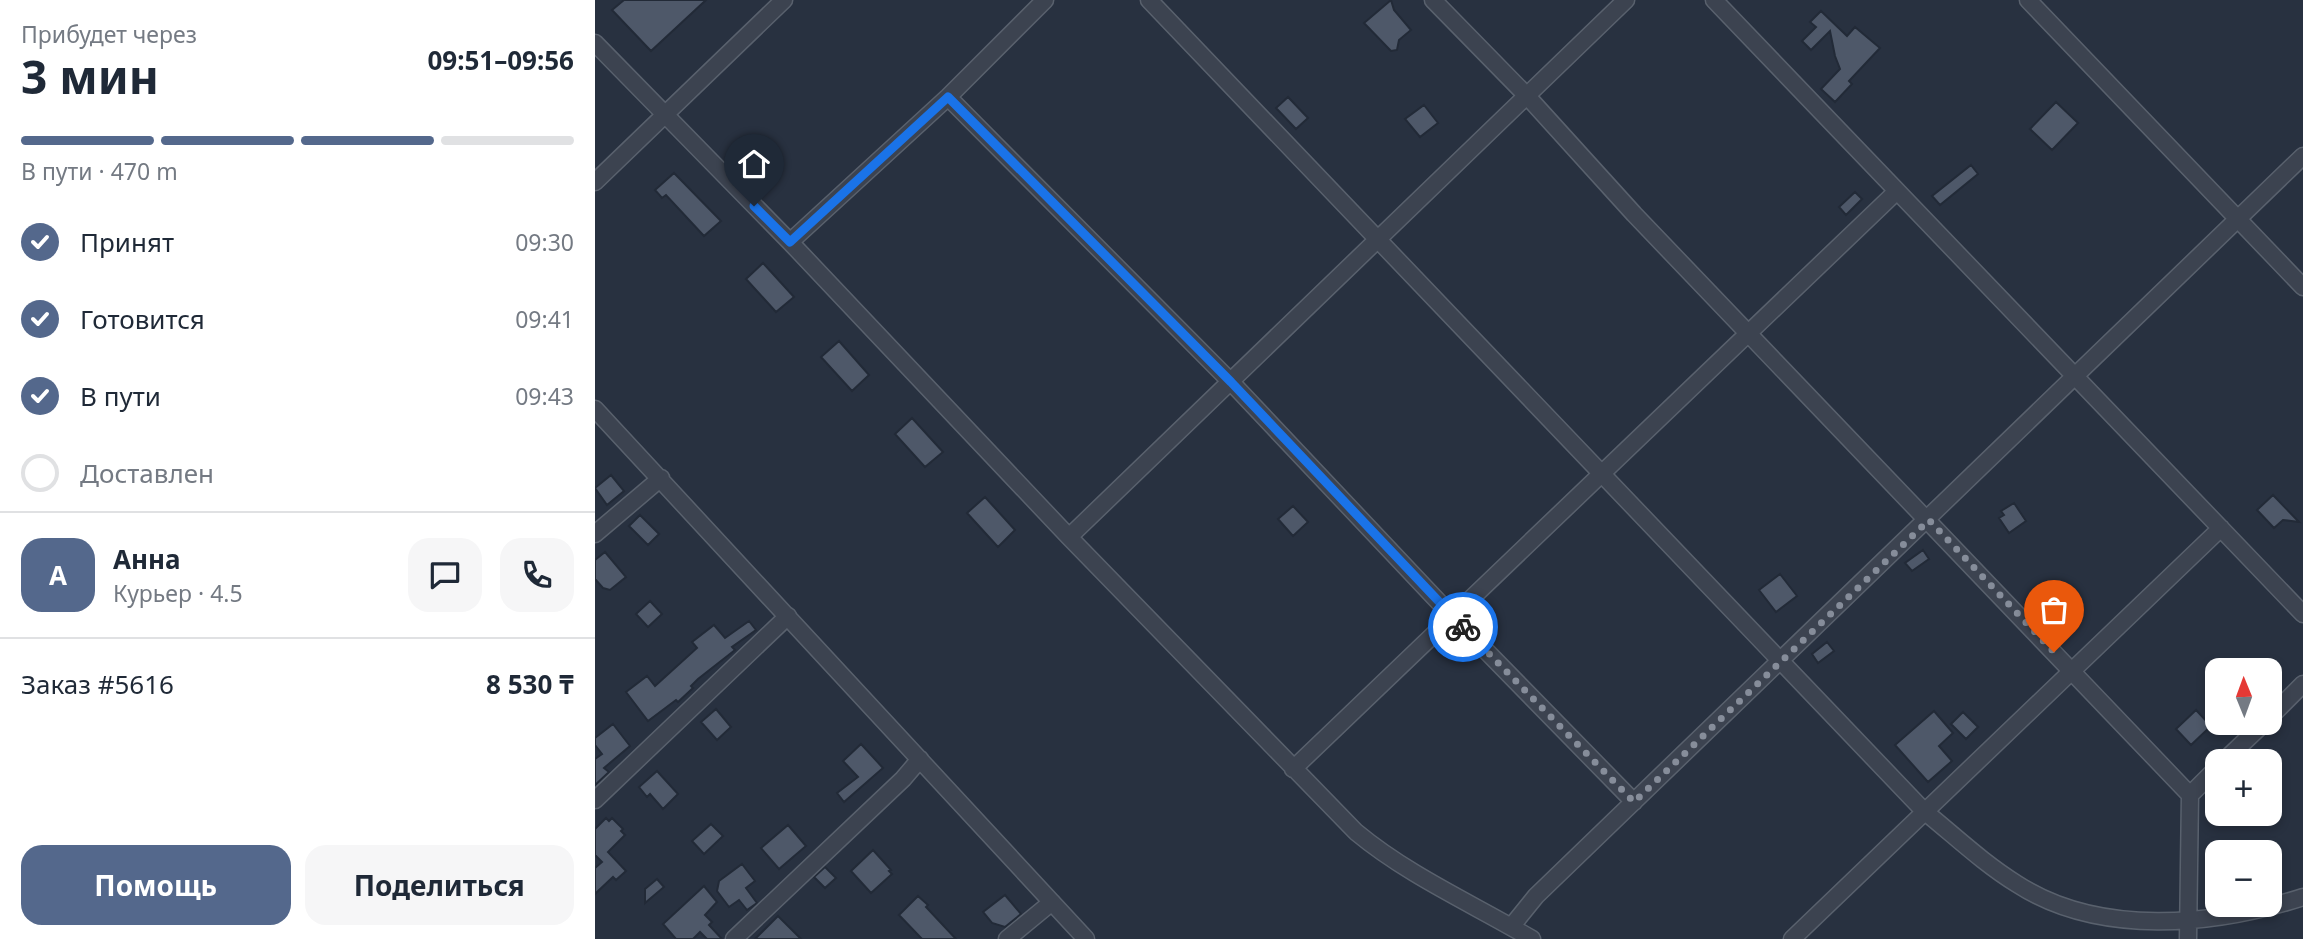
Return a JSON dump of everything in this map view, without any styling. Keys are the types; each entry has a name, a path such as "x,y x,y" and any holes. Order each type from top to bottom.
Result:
{"street":[{"path":"595,182 784,0"},
{"path":"790,242 948,97 1045,0"},
{"path":"1149,0 1924,811 1997,871 2019,886 2053,902 2078,912 2105,918 2188,920 2273,907 2303,897"},
{"path":"1433,0 1527,96 1643,224 2190,795"},
{"path":"1069,537 1626,0"},
{"path":"1714,0 2303,614"},
{"path":"2028,0 2303,287"},
{"path":"595,43 790,242 1069,537 1356,832 1380,852 1532,939"},
{"path":"948,97 1231,382 1451,615 1634,802"},
{"path":"1511,927 1536,896 1929,520 2303,156"},
{"path":"1293,769 1897,191"},
{"path":"595,409 1086,939"},
{"path":"595,534 661,478"},
{"path":"1792,939 2221,528"},
{"path":"595,800 788,616"},
{"path":"2282,705 2303,684"},
{"path":"2237,749 2251,735"},
{"path":"734,939 903,779 920,759"},
{"path":"2188,939 2190,795 2205,780"},
{"path":"1007,939 1052,902"}],"building":[{"path":"624,0 706,0 651,51 612,10"},
{"path":"1391,0 1394,10 1411,30 1399,40 1397,50 1391,51 1364,23"},
{"path":"1821,11 1847,36 1855,27 1880,48 1849,81 1852,84 1835,102 1821,89 1840,69 1830,31 1811,50 1802,41 1816,27 1810,22"},
{"path":"1288,97 1308,118 1296,129 1276,108"},
{"path":"2056,102 2078,123 2052,150 2030,129"},
{"path":"1424,105 1438,123 1420,137 1405,119"},
{"path":"1971,165 1978,174 1940,205 1932,196"},
{"path":"674,173 721,221 704,236 666,195 662,198 655,190"},
{"path":"1855,192 1862,199 1846,215 1839,207"},
{"path":"763,263 794,297 776,312 746,279"},
{"path":"839,341 869,375 852,391 821,357"},
{"path":"912,418 943,452 925,467 895,434"},
{"path":"611,475 624,491 607,505 595,488"},
{"path":"2273,495 2299,522 2283,520 2274,528 2257,510"},
{"path":"985,497 1015,530 998,547 967,513"},
{"path":"2014,503 2026,521 2009,533 1999,518 2004,515 2001,511"},
{"path":"1293,506 1308,522 1293,536 1278,519"},
{"path":"640,515 659,534 648,545 629,526"},
{"path":"1923,550 1929,559 1912,571 1905,563"},
{"path":"605,552 626,577 610,590 603,588 595,579 595,560"},
{"path":"1780,574 1797,596 1776,612 1759,590"},
{"path":"650,601 662,614 648,627 636,614"},
{"path":"749,621 756,630 732,647 735,650 698,679 691,686 693,688 678,702 676,700 648,721 626,692 647,676 655,686 697,648 692,642 714,625 725,638"},
{"path":"1827,642 1834,651 1818,663 1812,654"},
{"path":"716,709 731,727 717,740 701,722"},
{"path":"2196,710 2205,720 2205,732 2191,745 2176,729"},
{"path":"1934,711 1953,733 1939,746 1952,761 1928,782 1895,745"},
{"path":"1963,712 1978,727 1966,739 1951,724"},
{"path":"613,724 630,746 604,768 609,772 595,785 595,759 602,754 595,745 595,738"},
{"path":"861,744 883,768 844,802 837,793 858,777 843,761"},
{"path":"657,771 678,794 663,809 650,794 647,797 639,787"},
{"path":"606,818 609,821 612,818 623,829 621,831 625,835 608,852 626,871 616,880 613,877 595,894 595,868 602,862 595,855 595,829"},
{"path":"711,824 723,836 704,854 692,841"},
{"path":"788,825 806,846 779,869 761,848"},
{"path":"873,850 892,874 871,893 851,871"},
{"path":"742,864 755,881 746,888 757,903 747,910 739,900 729,907 717,891 719,881"},
{"path":"825,867 836,878 825,888 814,877"},
{"path":"657,879 664,887 645,903 645,889"},
{"path":"704,886 717,902 705,915 712,922 709,925 722,939 707,939 700,932 693,939 676,939 663,924"},
{"path":"1005,895 1021,914 1005,927 992,923 983,912"},
{"path":"918,896 956,939 922,939 899,915"},
{"path":"778,916 801,939 755,939"}],"way so far":[{"path":"1463,627 1634,802 1929,520 2054,652"}],"route":[{"path":"754,206 790,242 948,97 1231,382 1463,627"}]}
